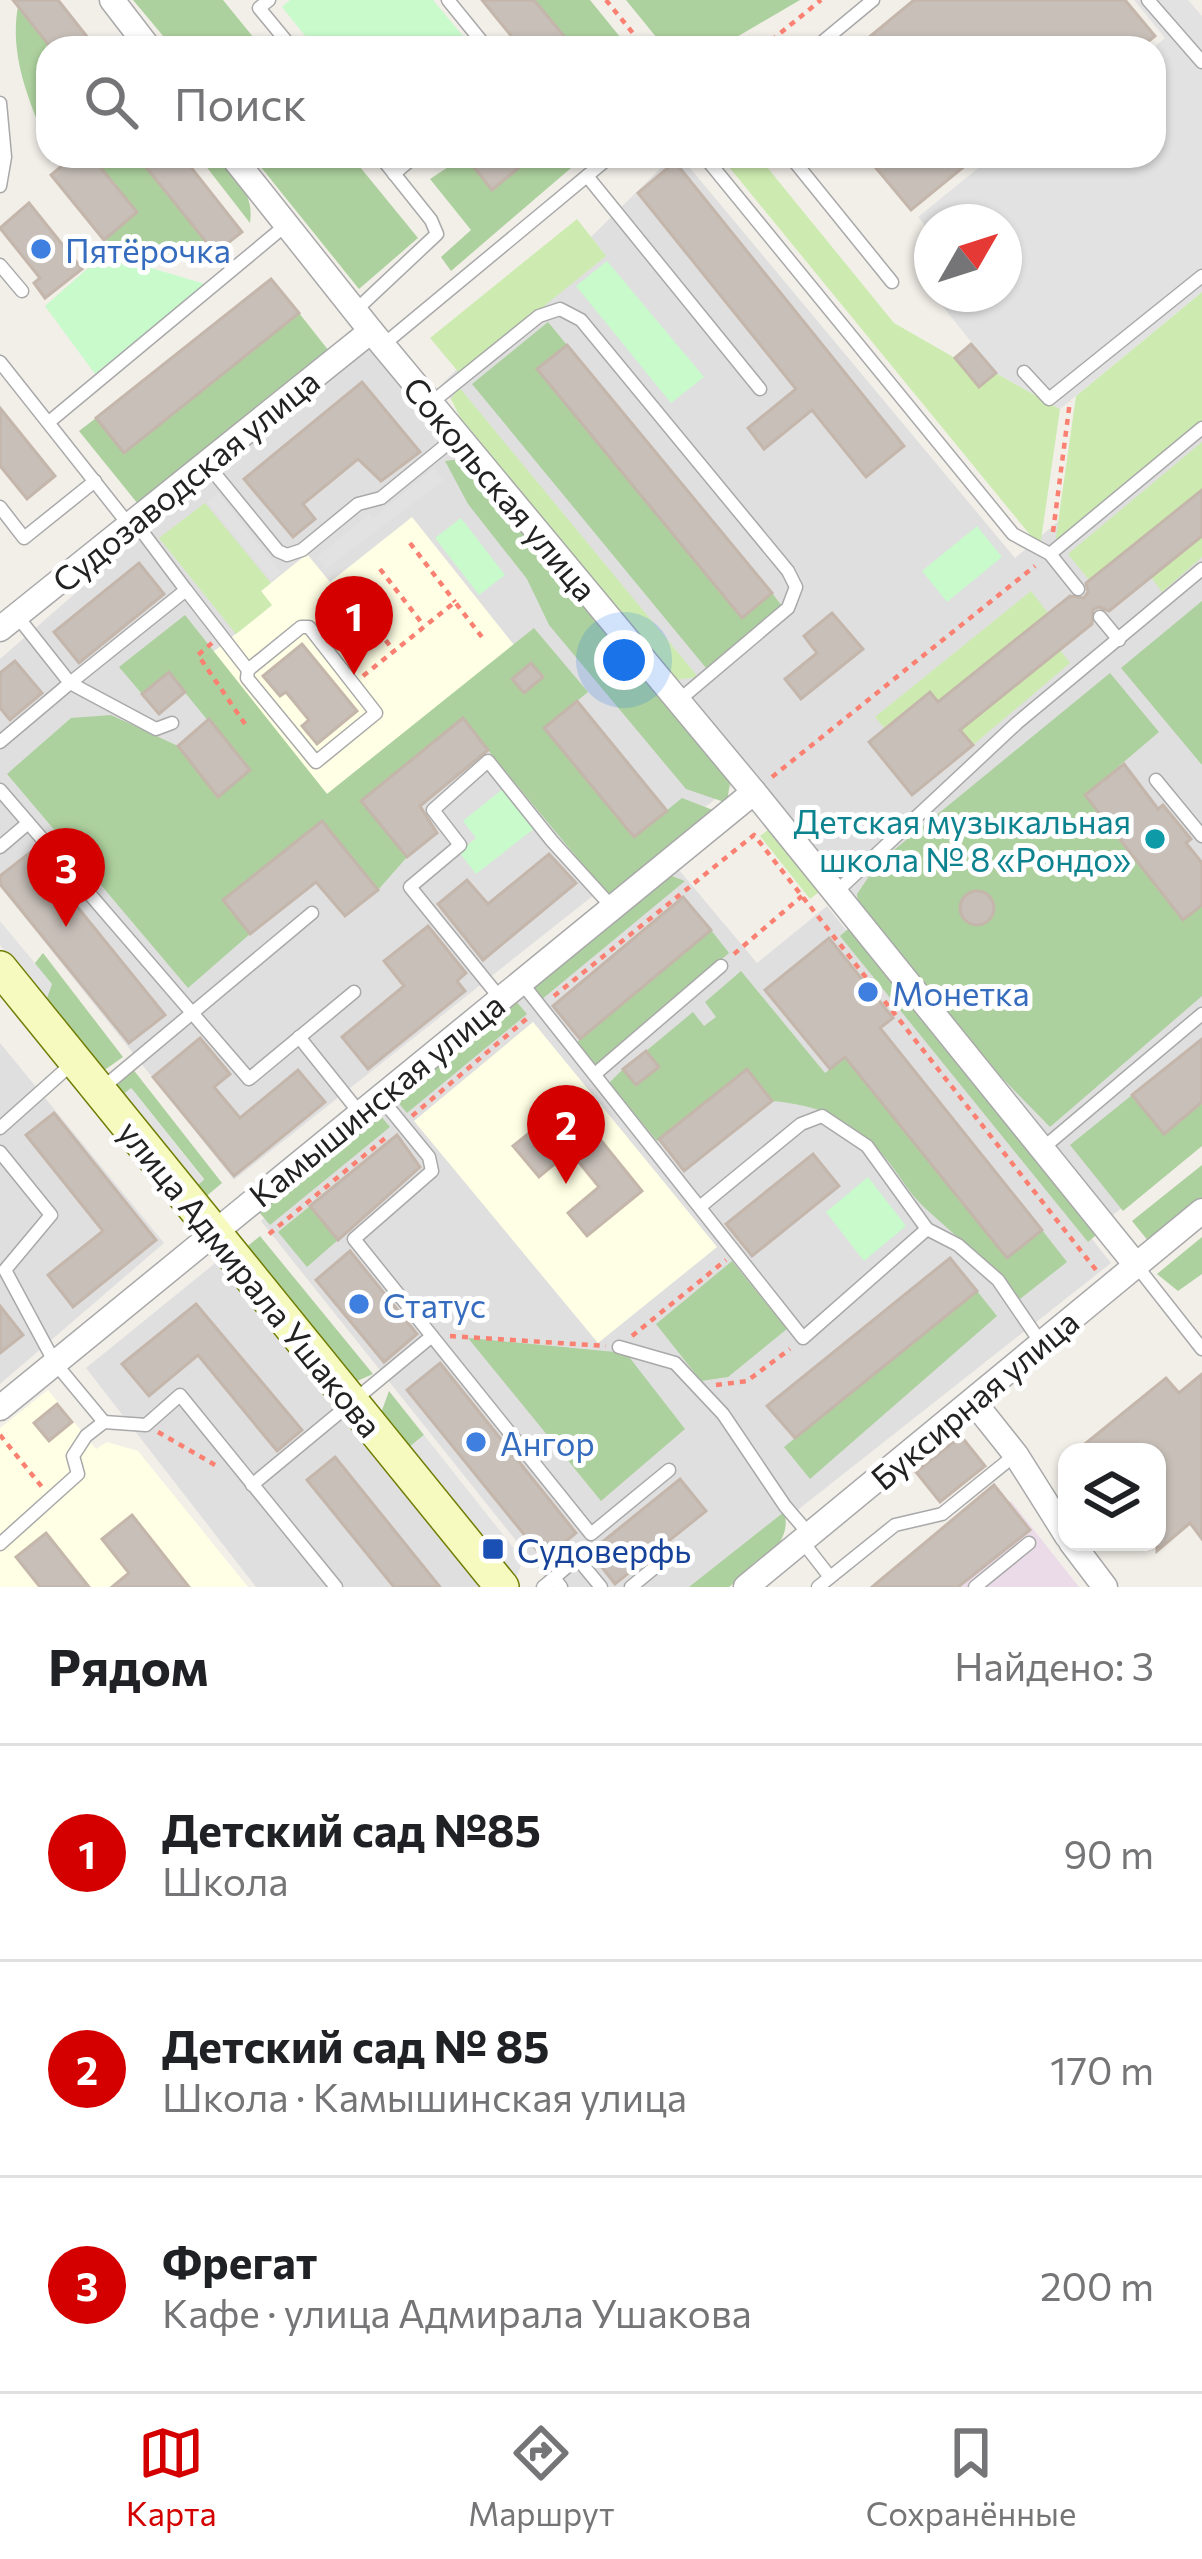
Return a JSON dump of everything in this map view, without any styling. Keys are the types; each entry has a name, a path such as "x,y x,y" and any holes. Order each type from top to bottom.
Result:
{"street":[{"path":"112,0 140,36"},
{"name":"Сокольская улица","path":"241,168 1136,1265"},
{"name":"Судозаводская улица","path":"9,622 369,329"},
{"name":"Камышинская улица","path":"0,1408 754,792"},
{"name":"улица Адмирала Ушакова","path":"0,968 502,1587"},
{"name":"Буксирная улица","path":"746,1587 1202,1211"},
{"path":"973,1400 1016,1455 1058,1522"},
{"path":"1078,1551 1105,1587"}],"lane":[{"path":"448,0 478,36"},
{"path":"830,36 874,0"},
{"path":"1148,0 1202,62"},
{"path":"260,3 283,36"},
{"path":"0,103 5,157 0,187"},
{"path":"369,329 436,237 431,220 389,168"},
{"path":"394,174 401,168"},
{"path":"369,329 597,168"},
{"path":"714,168 1013,534 1049,554 1078,589"},
{"path":"800,168 892,282"},
{"path":"587,176 760,389"},
{"path":"49,422 286,225"},
{"path":"0,265 22,291"},
{"path":"1024,372 1049,399 1202,276"},
{"path":"430,404 539,316 560,309 580,320 783,564 796,587 788,608 679,700"},
{"path":"0,362 248,670"},
{"path":"1049,554 1202,428"},
{"path":"207,464 278,551 287,555 302,550 358,504 381,498 457,436"},
{"path":"0,507 24,538 95,481"},
{"path":"835,892 1017,723 1202,569"},
{"path":"0,742 186,590"},
{"path":"1100,617 1119,640"},
{"path":"9,622 70,683 156,729 172,723"},
{"path":"305,626 376,712 316,762 247,678 248,670 305,626"},
{"path":"500,998 410,887 460,844 433,810 488,761 612,907"},
{"path":"1156,779 1202,836"},
{"path":"0,790 249,1078 354,992"},
{"path":"0,847 27,824"},
{"path":"100,1090 312,913"},
{"path":"595,1073 721,966"},
{"path":"520,981 803,1338 927,1229"},
{"path":"1043,1148 1202,1014"},
{"path":"299,1037 369,1104 402,1125 429,1157 432,1171 354,1239 591,1534 669,1470"},
{"path":"0,1128 76,1061"},
{"path":"701,1206 800,1124 822,1116 867,1146 927,1229 958,1245 998,1280 1041,1343"},
{"path":"0,1152 51,1215 3,1272 55,1363 104,1422"},
{"path":"1136,1265 1202,1349"},
{"path":"252,1485 432,1336"},
{"path":"619,1347 675,1364 723,1414 830,1577"},
{"path":"0,1544 78,1474 75,1452 86,1436 104,1422 146,1425 180,1395 336,1587"},
{"path":"818,1587 895,1525 942,1514 1016,1455"},
{"path":"975,1587 1029,1544"},
{"path":"631,1587 677,1549"},
{"path":"553,1584 577,1558 602,1587"}],"path":[{"path":"606,0 635,36"},
{"path":"776,36 820,0"},
{"path":"754,792 1049,554 1073,379"},
{"path":"410,543 482,638"},
{"path":"380,569 424,626"},
{"path":"349,592 394,651"},
{"path":"354,683 455,602"},
{"path":"221,636 198,655 245,724"},
{"path":"268,1234 754,835 1083,1253"},
{"path":"721,966 802,896"},
{"path":"432,1336 619,1347 736,1252"},
{"path":"698,1388 747,1381 803,1338"},
{"path":"146,1425 252,1485"},
{"path":"0,1435 52,1499"}],"shaded area":[{"path":"1134,0 1188,0 1202,16 1202,292 1060,409 996,373 947,312 1022,312 1022,204 934,204 978,168 1166,168 1166,36"},
{"path":"661,168 690,168 1015,558 1202,399 1202,1143 1113,1215 440,386"},
{"path":"372,345 733,785 234,1180 0,886 0,659 195,489"},
{"path":"434,468 444,480 326,569 317,557"},
{"path":"218,493 281,572 271,580 207,502"},
{"path":"412,517 514,645 327,794 213,652 271,606 261,591 307,554 330,582"},
{"path":"674,864 757,963 827,906 1111,1263 700,1587 553,1587 261,1221"},
{"path":"0,921 52,984 46,1001 0,945"},
{"path":"533,1022 717,1247 598,1343 414,1121"},
{"path":"0,1043 164,1243 0,1384"},
{"path":"131,1088 204,1180 194,1188 121,1096"},
{"path":"219,1260 488,1587 256,1587 86,1368"},
{"path":"48,1390 96,1449 107,1442 138,1451 248,1587 0,1587 0,1428"},
{"path":"424,1435 523,1560 514,1583 407,1449"},
{"path":"1011,1501 1079,1587 903,1587"}],"green space":[{"path":"133,0 223,0 252,36 163,36"},
{"path":"290,0 433,0 463,36 305,36 282,7"},
{"path":"534,0 590,0 619,36 564,36"},
{"path":"626,0 800,0 738,36 655,36"},
{"path":"18,6 42,36 36,36 36,115 19,60"},
{"path":"101,168 147,168 215,253 185,259 104,240 137,212"},
{"path":"207,168 228,168 237,179 247,195 250,223"},
{"path":"262,168 361,168 418,238 359,289"},
{"path":"447,168 475,168 492,189 518,168 571,168 451,271 441,257 471,230 430,179"},
{"path":"730,168 768,168 894,323 955,358 979,386 996,373 1060,409 1040,547"},
{"path":"577,219 606,256 460,374 430,338"},
{"path":"104,254 205,284 95,374 45,306"},
{"path":"607,261 704,377 671,403 576,286"},
{"path":"1202,292 1202,424 1055,544 1076,396"},
{"path":"299,313 329,351 138,504 79,431 96,418 123,452"},
{"path":"548,322 567,345 538,370 741,617 772,593 782,606 706,668 472,384"},
{"path":"459,387 698,677 675,680 460,417 451,399"},
{"path":"1202,442 1202,490 1089,580 1068,554"},
{"path":"460,459 719,766 730,782 727,803 686,789 549,625 527,579 468,504 445,461"},
{"path":"205,503 271,583 261,591 272,605 236,634 159,538"},
{"path":"461,518 505,575 479,595 435,538"},
{"path":"977,526 1002,557 947,602 922,571"},
{"path":"1202,536 1202,557 1162,592 1151,577"},
{"path":"1031,591 1048,613 938,702 929,693 885,729 875,717"},
{"path":"1202,601 1202,765 1121,668"},
{"path":"185,615 327,794 534,628 588,692 544,728 634,837 682,798 718,812 608,895 462,719 361,801 407,857 378,890 322,822 224,900 250,934 188,988 7,774 71,718 111,715 178,746 218,797 249,771 169,673 142,694 119,667"},
{"path":"1060,650 1070,663 973,745 960,730"},
{"path":"1110,673 1159,732 1085,795 1183,920 1202,905 1202,996 1050,1127 970,1045 858,904 857,894 878,863"},
{"path":"504,788 535,828 476,874 459,852 476,838 463,821"},
{"path":"769,829 819,892 810,899 760,836"},
{"path":"669,875 685,881 541,1000 530,987"},
{"path":"848,929 1096,1235 1088,1242 840,936"},
{"path":"711,930 729,953 594,1068 576,1043"},
{"path":"43,953 123,1057 106,1069 99,1068 46,1001 35,963"},
{"path":"741,971 825,1073 845,1057 1007,1258 1042,1230 1067,1262 1020,1299 919,1202 867,1139 830,1115 772,1101 747,1070 657,1141 609,1083 623,1069 636,1085 658,1068 646,1051 693,1012 704,1026 716,1017 705,1002"},
{"path":"515,1000 527,1014 407,1113 396,1100"},
{"path":"132,1068 222,1183 203,1199 194,1188 204,1179 132,1089 121,1096 110,1083"},
{"path":"1132,1095 1164,1133 1202,1102 1202,1146 1123,1211 1070,1145"},
{"path":"379,1114 390,1127 270,1225 259,1212"},
{"path":"1202,1165 1202,1199 1149,1242 1132,1221"},
{"path":"868,1177 906,1226 864,1261 826,1212"},
{"path":"310,1206 338,1240 307,1267 278,1232"},
{"path":"260,1236 373,1374 355,1382 244,1249"},
{"path":"1202,1237 1202,1274 1178,1291 1157,1274"},
{"path":"732,1261 787,1329 728,1377 701,1381 656,1324"},
{"path":"977,1291 997,1316 810,1479 784,1447"},
{"path":"468,1338 626,1353 685,1429 601,1501"},
{"path":"389,1391 424,1435 407,1449 381,1413"},
{"path":"784,1512 783,1535 759,1564 729,1587 689,1587"}],"building":[{"path":"13,0 58,0 86,36 42,36"},
{"path":"482,0 534,0 564,36 511,36"},
{"path":"914,0 1125,0 1155,36 870,36"},
{"path":"59,168 101,168 137,212 104,240 51,175"},
{"path":"147,168 191,168 242,232 215,253"},
{"path":"475,168 519,168 492,190"},
{"path":"668,168 680,168 904,446 866,477 812,410 764,449 748,428 796,389 638,193"},
{"path":"876,168 962,168 914,204 911,210"},
{"name":"Пятёрочка","path":"29,203 82,269 45,298 34,283 40,278 0,228"},
{"path":"271,279 299,313 124,453 96,418"},
{"path":"971,344 996,373 979,387 955,358"},
{"path":"567,345 772,593 742,618 537,369"},
{"path":"362,382 420,452 381,481 358,459 303,504 315,519 293,537 244,479"},
{"path":"0,408 55,476 27,499 0,466"},
{"path":"1202,490 1202,536 1109,611 1093,610 1092,624 960,730 973,745 912,795 869,742 930,692 938,702 1070,596 1084,598 1086,583"},
{"path":"139,563 164,594 79,663 54,632"},
{"path":"832,613 863,649 801,699 785,679 817,653 804,636"},
{"path":"302,644 357,711 317,744 302,726 309,720 286,692 280,696 263,676"},
{"path":"15,661 42,693 10,720 0,708 0,673"},
{"path":"531,663 543,677 524,693 512,679"},
{"path":"169,672 185,692 159,714 142,694"},
{"path":"577,701 667,811 634,837 544,728"},
{"path":"463,718 488,750 420,806 437,833 407,857 361,801"},
{"path":"209,719 250,770 218,797 178,746"},
{"name":"Детская музыкальная школа № 8 «Рондо»","path":"1124,764 1158,809 1163,805 1191,839 1186,843 1202,863 1202,905 1183,920 1085,795"},
{"path":"322,821 378,890 345,916 316,882 250,934 223,900"},
{"path":"32,851 165,1015 129,1043 0,884 0,876"},
{"path":"549,854 576,883 483,960 438,904 467,880 488,904"},
{"path":"977,891 989,896 994,908 989,920 977,925 965,920 960,908 965,896"},
{"path":"683,897 711,930 580,1039 553,1006"},
{"path":"428,926 466,973 457,981 465,991 368,1069 342,1037 404,986 384,961"},
{"path":"829,938 893,1018 880,1028 1042,1230 1007,1258 845,1057 830,1069 765,990"},
{"path":"200,1038 230,1074 214,1087 240,1118 298,1070 325,1102 234,1176 153,1077"},
{"path":"1202,1039 1202,1102 1164,1134 1132,1095"},
{"path":"646,1051 659,1067 636,1085 623,1069"},
{"path":"747,1069 772,1101 684,1171 659,1139"},
{"path":"569,1101 642,1191 587,1236 568,1213 599,1187 570,1151 539,1177 513,1146"},
{"path":"54,1113 156,1240 73,1307 48,1275 103,1231 26,1135"},
{"path":"397,1135 420,1167 338,1240 310,1206"},
{"path":"813,1154 839,1186 752,1256 726,1224"},
{"path":"350,1251 417,1334 384,1362 316,1280"},
{"path":"950,1258 977,1291 795,1438 767,1406"},
{"path":"196,1304 302,1430 277,1451 198,1355 149,1396 122,1364"},
{"path":"0,1306 23,1335 0,1353"},
{"path":"440,1363 576,1533 544,1559 407,1390"},
{"path":"1202,1374 1202,1539 1190,1523 1166,1543 1166,1443 1086,1443 1166,1378 1179,1393"},
{"path":"57,1404 72,1422 49,1441 34,1423"},
{"path":"961,1436 985,1466 940,1502 916,1472"},
{"path":"335,1457 440,1587 394,1587 307,1480"},
{"path":"680,1479 706,1511 615,1584 590,1552"},
{"path":"994,1485 1030,1530 958,1587 872,1587"},
{"path":"132,1515 189,1587 112,1587 129,1573 102,1539"},
{"path":"46,1533 89,1587 40,1587 16,1557"}],"place":[{"name":"Пятёрочка","path":"41,249"},
{"name":"Детский сад №85","path":"354,675"},
{"name":"Детская музыкальная школа № 8 «Рондо»","path":"1155,839"},
{"name":"Фрегат","path":"66,927"},
{"name":"Монетка","path":"868,992"},
{"name":"Детский сад № 85","path":"566,1184"},
{"name":"Статус","path":"359,1304"},
{"name":"Ангор","path":"476,1442"},
{"name":"Судоверфь","path":"493,1549"}]}
